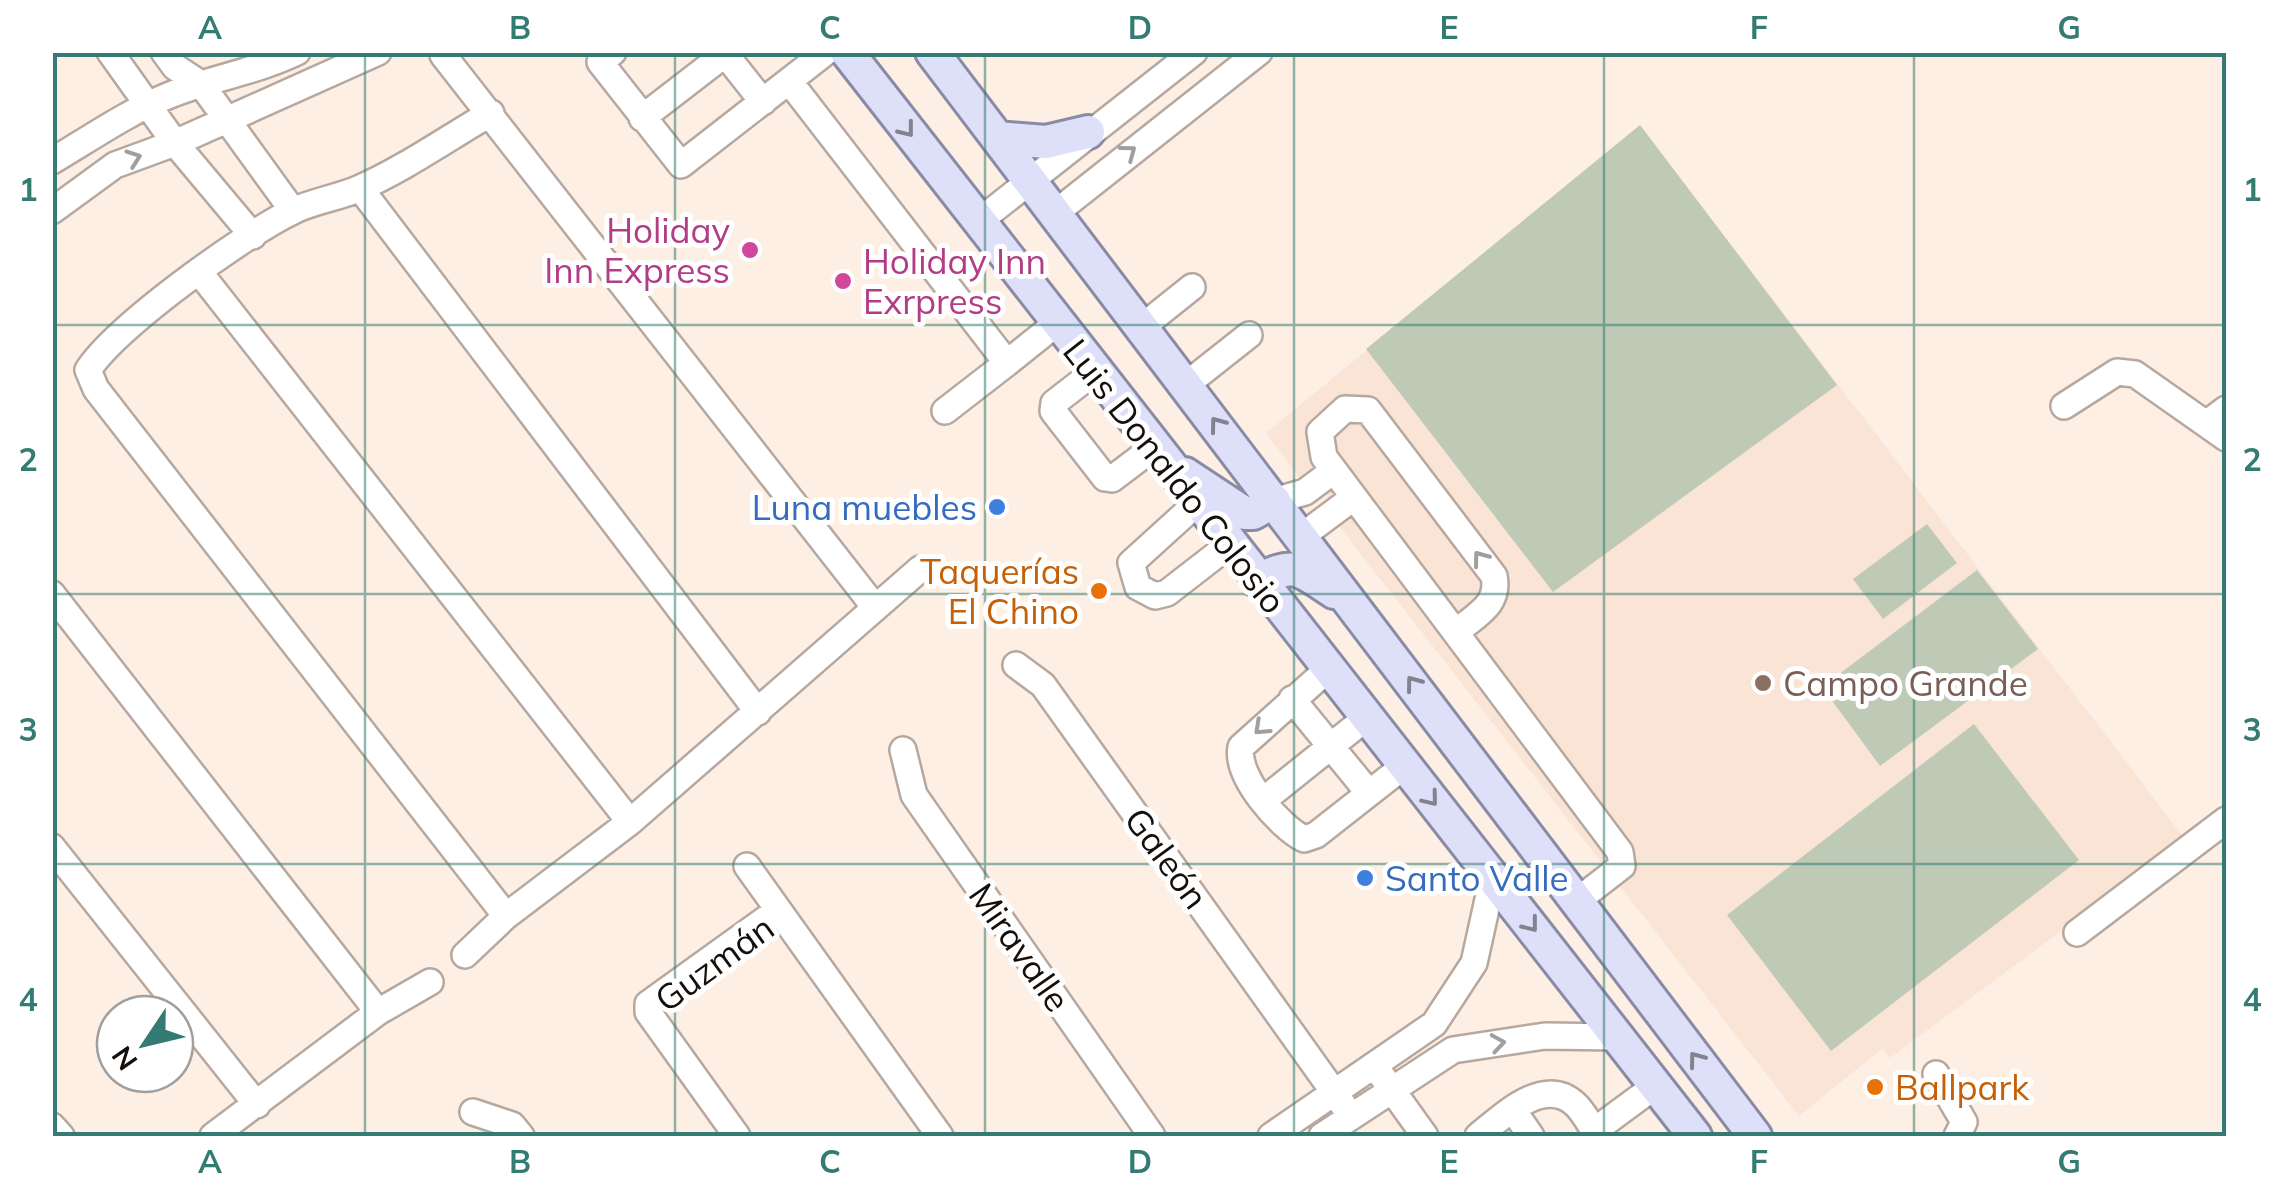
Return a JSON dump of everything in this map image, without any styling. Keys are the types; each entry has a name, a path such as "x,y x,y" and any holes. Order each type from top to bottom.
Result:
{"main road":[{"name":"Luis Donaldo Colosio","path":"847,52 1196,504 1618,1037 1683,1132"},
{"name":"Luis Donaldo Colosio","path":"932,52 1754,1136"},
{"path":"997,138 1046,142 1088,132"},
{"path":"1162,460 1244,513 1253,514 1274,501"},
{"path":"1258,581 1282,568 1294,567 1354,606"}],"street":[{"path":"110,52 176,143 253,236"},
{"path":"164,52 175,67 201,84 293,211"},
{"path":"52,161 149,104 201,84 260,69 297,52"},
{"path":"52,211 116,165 176,143 378,52"},
{"path":"602,56 642,118 681,166 826,52"},
{"path":"978,222 1194,52"},
{"path":"1054,214 1259,52"},
{"path":"642,118 725,53 762,102"},
{"path":"442,54 874,606"},
{"path":"789,81 1007,362"},
{"path":"491,112 360,188 293,211 253,236 97,356 88,370 96,389 506,916"},
{"path":"360,188 758,712"},
{"path":"200,274 630,822"},
{"path":"1142,327 1192,288"},
{"path":"945,411 1057,324"},
{"path":"1187,384 1249,335"},
{"path":"1094,372 1054,403 1053,410 1084,451 1105,478 1162,460"},
{"path":"2064,406 2117,372 2135,374 2220,423"},
{"path":"1456,632 1492,603 1497,591 1494,576 1368,410 1345,408 1320,432 1324,458 1620,852 1622,866 1577,901"},
{"path":"1274,501 1306,492 1333,470"},
{"path":"1302,536 1354,498"},
{"path":"1196,504 1138,552 1131,572 1138,587 1155,596 1167,593 1230,546"},
{"path":"465,955 506,916 630,822 920,568"},
{"path":"52,594 378,1012"},
{"name":"Galeón","path":"1016,665 1043,686 1351,1116"},
{"path":"1326,670 1240,747 1243,772 1291,833 1304,839 1316,836 1404,766"},
{"path":"1292,699 1368,793"},
{"path":"1264,799 1366,718"},
{"name":"Miravalle","path":"903,750 914,795 1152,1136"},
{"path":"2077,933 2226,820"},
{"path":"52,848 257,1104"},
{"path":"747,866 777,910"},
{"path":"1270,1136 1434,1024 1474,962 1493,877"},
{"name":"Guzmán","path":"737,1136 648,1012 648,1004 777,910 940,1136"},
{"path":"213,1136 378,1012 430,982"},
{"path":"1434,1024 1453,1050"},
{"path":"1322,1136 1453,1050 1546,1036 1618,1037"},
{"path":"1374,1065 1425,1136"},
{"path":"1936,1074 1960,1110 1964,1122 1957,1136"},
{"path":"1478,1136 1534,1096 1557,1095 1574,1103 1596,1134 1655,1086"},
{"path":"1513,1110 1532,1136"},
{"path":"472,1112 512,1125 520,1136"},
{"path":"52,1126 61,1136"}],"shaded area":[{"name":"Campo Grande","path":"1640,125 2185,839 1890,1058 1882,1049 1799,1116 1339,526 1346,520 1313,479 1302,481 1266,433"}],"green space":[{"path":"1640,125 1837,385 1553,592 1366,349"},
{"path":"1927,524 1957,563 1883,619 1853,579"},
{"path":"1977,570 2038,649 1880,766 1822,687"},
{"path":"1974,724 2079,860 1831,1051 1727,915"}],"place":[{"name":"Holiday Inn Express","path":"750,250"},
{"name":"Holiday Inn Exrpress","path":"843,281"},
{"name":"Luna muebles","path":"997,507"},
{"name":"Taquerías El Chino","path":"1099,591"},
{"name":"Campo Grande","path":"1763,683"},
{"name":"Santo Valle","path":"1365,878"},
{"name":"Ballpark","path":"1875,1087"}]}
